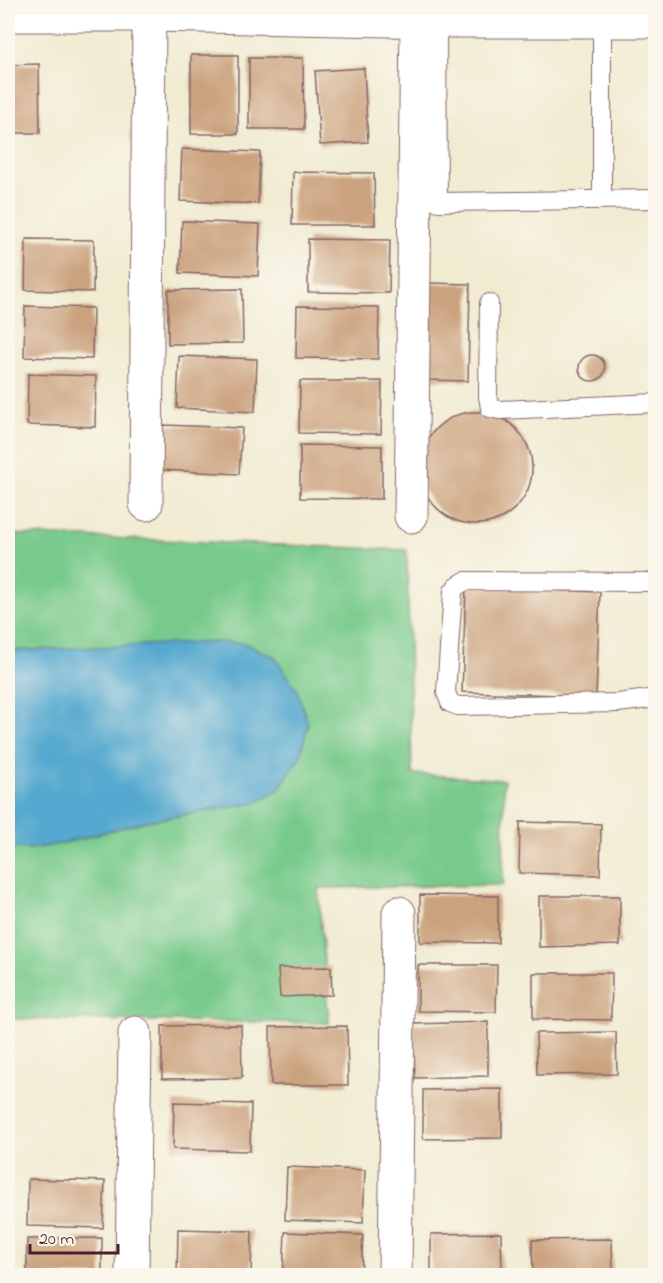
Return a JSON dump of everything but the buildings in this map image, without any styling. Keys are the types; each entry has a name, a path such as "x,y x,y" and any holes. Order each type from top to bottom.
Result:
{"street":[{"path":"8,15 149,11 427,21 656,21"},
{"path":"146,504 149,11"},
{"path":"411,516 427,21"},
{"path":"395,1275 399,913"},
{"path":"132,1275 135,1033"}],"lane":[{"path":"427,21 438,202 656,199"},
{"path":"602,21 602,199"},
{"path":"489,303 488,396 490,408 499,410 656,403"},
{"path":"656,582 465,581 453,591 446,692 450,703 458,706 618,703 656,698"}],"green space":[{"path":"8,534 407,550 412,774 504,780 503,885 318,888 329,1023 8,1019"}],"water":[{"path":"213,642 243,643 275,657 297,690 308,724 300,757 279,789 256,803 147,821 60,844 30,849 8,847 8,651"}]}
